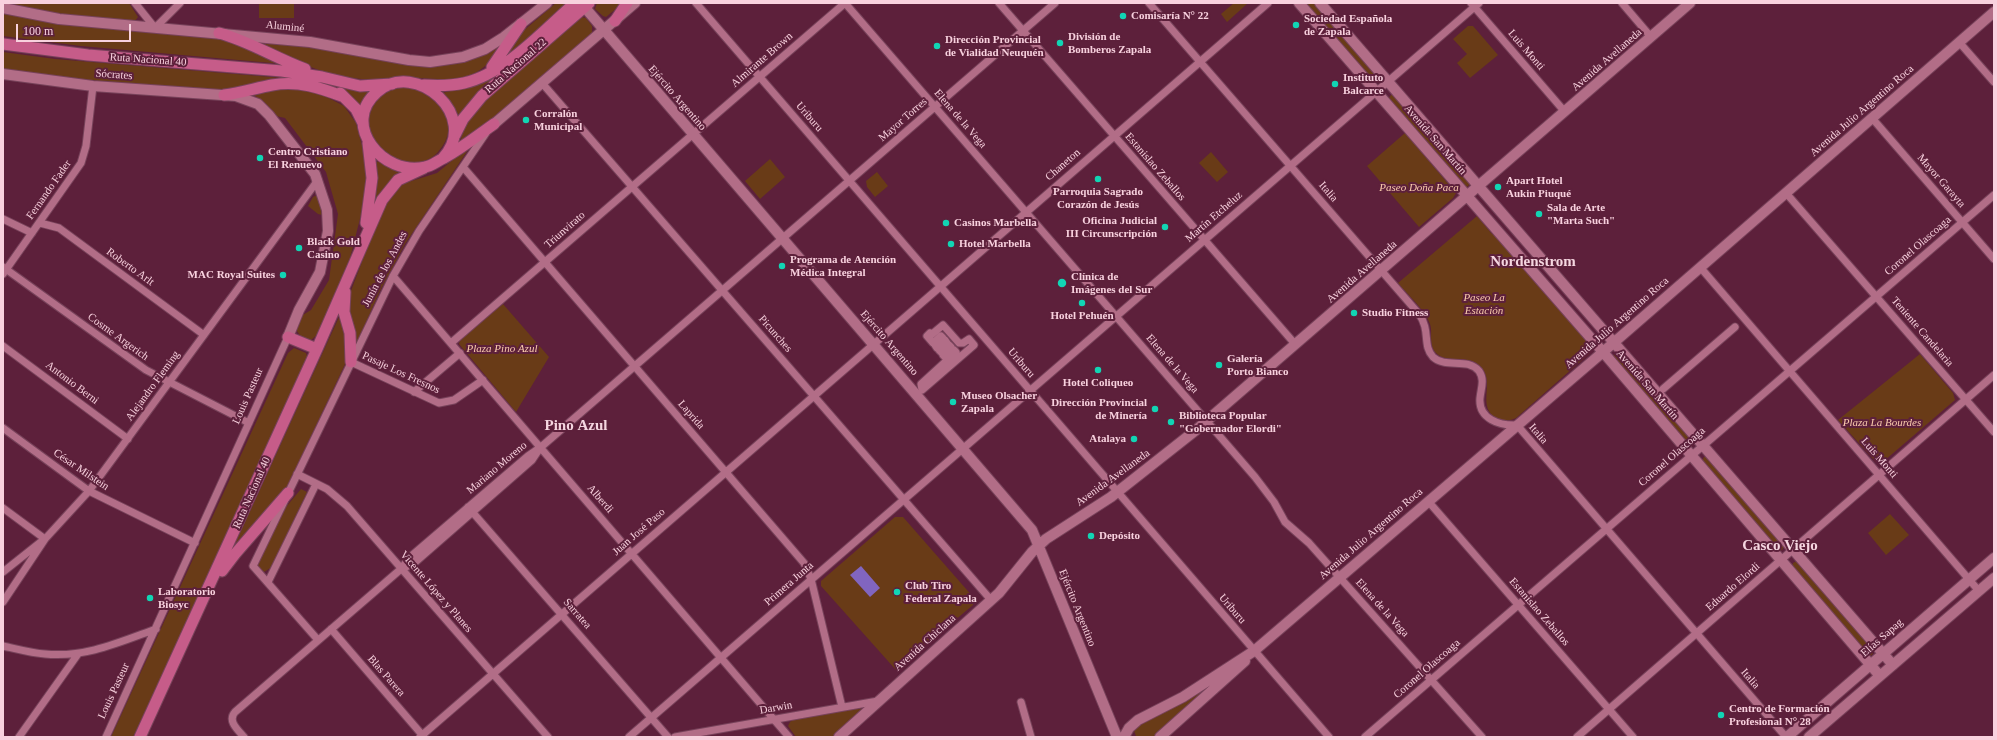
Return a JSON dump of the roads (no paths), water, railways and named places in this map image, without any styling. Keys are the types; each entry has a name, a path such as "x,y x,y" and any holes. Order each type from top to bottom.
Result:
{"main road":[{"name":"Aluminé","path":"3,8 59,19 318,43 409,60 430,62 464,57 485,49 521,24 547,3"},
{"path":"615,20 627,3"},
{"name":"Junín de los Andes","path":"494,124 635,3"},
{"name":"Avenida San Martín","path":"1299,3 1692,455 1880,676"},
{"name":"Avenida San Martín","path":"1320,3 1892,665"},
{"name":"Avenida Avellaneda","path":"1039,545 1117,492 1206,421 1690,3"},
{"name":"Ejército Argentino","path":"582,4 1029,526 1039,545 1117,737"},
{"name":"Ruta Nacional 22","path":"416,84 455,85 484,76 512,58 582,4"},
{"name":"Ruta Nacional 22","path":"454,138 462,119 482,96 582,4"},
{"name":"Avenida Julio Argentino Roca","path":"1124,737 1129,728 1138,720 1183,697 1254,651 1603,352 1994,12"},
{"path":"484,76 498,61 521,24"},
{"path":"219,33 240,39 283,61 333,80"},
{"name":"Ruta Nacional 40","path":"3,44 88,55 294,72 360,86 392,84"},
{"name":"Ruta Nacional 40","path":"294,72 318,81 344,97 356,109 364,130 370,156 372,183 360,247"},
{"name":"Sócrates","path":"3,74 94,86 224,95"},
{"path":"224,95 273,84 288,83 319,87 344,97"},
{"path":"443,158 451,147 454,138 454,122 448,107 430,90 416,84 392,84 380,89 370,99 364,112 364,130 373,149 388,161 405,168 424,168 443,158 466,145 494,124"},
{"name":"Louis Pasteur","path":"224,95 243,98 264,109 312,169 318,180 326,210 328,226 320,272 299,310 288,337"},
{"name":"Ruta Nacional 40","path":"140,737 317,349 348,274 378,208 389,189 403,176 424,168"},
{"path":"348,274 343,308 350,338 351,362"},
{"path":"288,337 317,349"},
{"path":"201,606 230,559 288,493"},
{"name":"Avenida Chiclana","path":"839,737 1006,586 1039,545"},
{"name":"Elías Sapag","path":"1786,737 1994,558"},
{"path":"1809,737 1994,578"},
{"name":"Avenida Julio Argentino Roca","path":"1160,737 1235,672 1254,651"}],"street":[{"path":"135,3 155,28 180,3"},
{"name":"Uriburu","path":"696,3 1329,737"},
{"name":"Almirante Brown","path":"693,134 845,3"},
{"name":"Elena de la Vega","path":"845,3 1263,487 1274,502 1285,522 1309,543 1432,679 1482,737"},
{"name":"Estanislao Zeballos","path":"998,3 1295,344"},
{"name":"Mayor Torres","path":"782,238 1055,3"},
{"name":"Italia","path":"1149,3 1423,319 1427,331 1428,349 1433,356 1441,362 1465,364 1474,367 1482,379 1480,401 1485,414 1494,422 1502,425 1516,426 1786,737"},
{"name":"Chaneton","path":"873,344 1268,3"},
{"path":"1622,3 1651,37"},
{"name":"Martín Etcheluz","path":"963,448 1475,4"},
{"name":"Luis Monti","path":"1475,4 1565,112"},
{"path":"1959,42 1994,82"},
{"name":"Picunches","path":"542,83 991,600"},
{"name":"Fernando Fader","path":"4,270 76,172 85,155 94,86"},
{"name":"Mayor Garayta","path":"1872,118 1994,259"},
{"name":"Junín de los Andes","path":"268,582 253,566 393,276 419,231 494,124"},
{"name":"Triunvirato","path":"451,343 693,134"},
{"name":"Laprida","path":"463,167 801,559 811,579 842,707"},
{"name":"Alejandro Fleming","path":"3,602 45,539 89,491 318,180"},
{"name":"Teniente Candelaria","path":"1786,192 1994,432"},
{"name":"Coronel Olascoaga","path":"1365,737 1994,195"},
{"path":"3,219 32,233"},
{"name":"Roberto Arlt","path":"40,223 59,228 204,335"},
{"name":"Mariano Moreno","path":"401,569 413,564 471,509 532,460 541,447 782,238"},
{"name":"Luis Monti","path":"1700,267 1978,591"},
{"name":"Cosme Argerich","path":"4,270 146,370 249,423"},
{"name":"Alberdi","path":"393,276 789,737"},
{"path":"943,325 959,343 969,339 974,345 922,390 920,386 922,383 956,352 954,350 945,357 943,355 951,347 949,345 941,352 939,350 947,343 945,340 937,348 935,345 943,338 941,336 933,343 927,336 930,333 931,335 943,325"},
{"path":"1663,389 1735,327"},
{"name":"Louis Pasteur","path":"106,737 288,337"},
{"name":"Juan José Paso","path":"422,736 873,344"},
{"name":"Antonio Berni","path":"3,346 128,439"},
{"path":"414,392 460,353"},
{"name":"Pasaje Los Fresnos","path":"351,362 434,402 445,403 454,400 483,380"},
{"name":"Eduardo Elordi","path":"1577,737 1994,375"},
{"name":"César Milstein","path":"3,428 89,491 195,543"},
{"name":"Primera Junta","path":"629,737 963,448"},
{"name":"Vicente López y Planes","path":"297,474 341,500 548,737"},
{"path":"316,484 268,582 318,640"},
{"name":"Estanislao Zeballos","path":"1428,501 1633,737"},
{"path":"3,508 45,539 3,572"},
{"name":"Sarratea","path":"471,509 668,737"},
{"path":"244,737 231,719 235,712 401,569"},
{"path":"3,646 44,654 78,654 98,649 156,629"},
{"name":"Blas Parera","path":"331,629 422,736"},
{"path":"19,737 78,654"},
{"name":"Darwin","path":"675,737 880,701"},
{"path":"1021,702 1031,737"}],"place":[{"name":"Comisaría N° 22","path":"1123,16"},
{"name":"Sociedad Española de Zapala","path":"1296,25"},
{"name":"División de Bomberos Zapala","path":"1060,43"},
{"name":"Dirección Provincial de Vialidad Neuquén","path":"937,46"},
{"name":"Instituto Balcarce","path":"1335,84"},
{"name":"Corralón Municipal","path":"526,120"},
{"name":"Centro Cristiano El Renuevo","path":"260,158"},
{"name":"Parroquia Sagrado Corazón de Jesús","path":"1098,179"},
{"name":"Apart Hotel Aukin Piuqué","path":"1498,187"},
{"name":"Sala de Arte \"Marta Such\"","path":"1539,214"},
{"name":"Casinos Marbella","path":"946,223"},
{"name":"Oficina Judicial III Circunscripción","path":"1165,227"},
{"name":"Hotel Marbella","path":"951,244"},
{"name":"Black Gold Casino","path":"299,248"},
{"name":"Programa de Atención Médica Integral","path":"782,266"},
{"name":"MAC Royal Suites","path":"283,275"},
{"name":"Clínica de Imágenes del Sur","path":"1062,283"},
{"name":"Hotel Pehuén","path":"1082,303"},
{"name":"Studio Fitness","path":"1354,313"},
{"name":"Galería Porto Bianco","path":"1219,365"},
{"name":"Hotel Coliqueo","path":"1098,370"},
{"name":"Museo Olsacher Zapala","path":"953,402"},
{"name":"Dirección Provincial de Minería","path":"1155,409"},
{"name":"Biblioteca Popular \"Gobernador Elordi\"","path":"1171,422"},
{"name":"Atalaya","path":"1134,439"},
{"name":"Depósito","path":"1091,536"},
{"name":"Club Tiro Federal Zapala","path":"897,592"},
{"name":"Laboratorio Biosyc","path":"150,598"},
{"name":"Centro de Formación Profesional N° 28","path":"1721,715"}],"district":[{"name":"Nordenstrom","path":"1533,262"},
{"name":"Pino Azul","path":"576,426"},
{"name":"Casco Viejo","path":"1780,546"}],"park label":[{"name":"Paseo Doña Paca","path":"1419,188"},
{"name":"Paseo La Estación","path":"1484,304"},
{"name":"Plaza Pino Azul","path":"502,349"},
{"name":"Plaza La Bourdes","path":"1882,423"}]}
